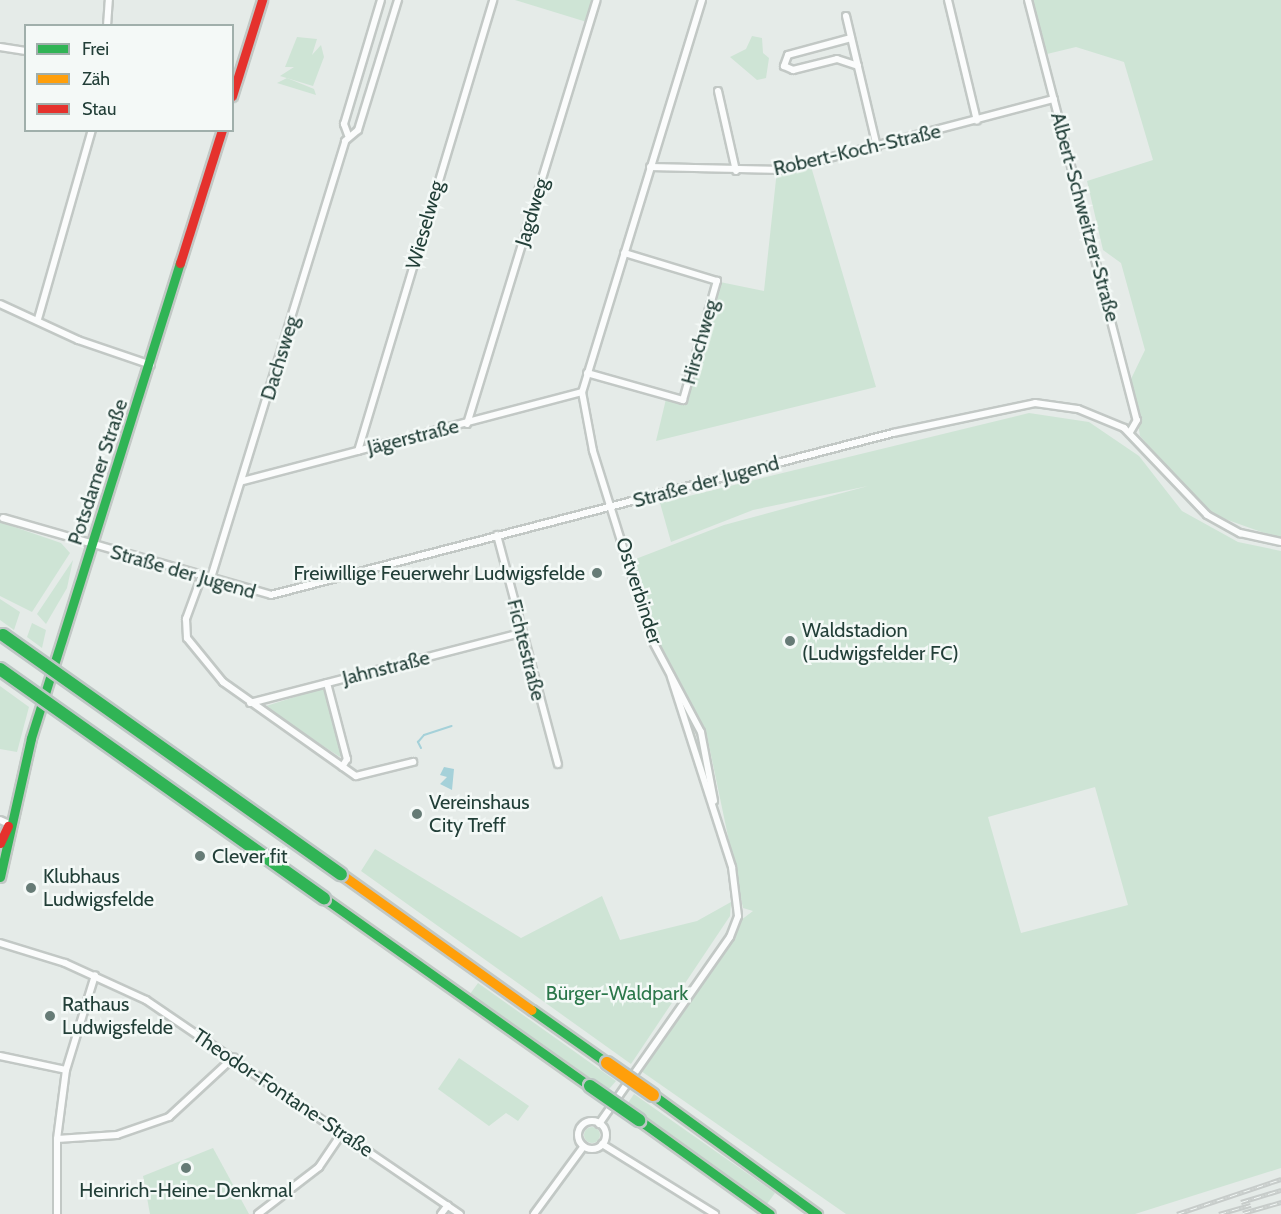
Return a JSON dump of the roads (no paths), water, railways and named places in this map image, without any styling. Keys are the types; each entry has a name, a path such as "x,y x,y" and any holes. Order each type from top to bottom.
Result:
{"main road":[{"path":"234,90 262,0"},
{"name":"Potsdamer Straße","path":"0,843 4,822 94,546 221,132"},
{"path":"1,634 653,1095 817,1214"},
{"path":"0,669 770,1214"},
{"name":"Potsdamer Straße","path":"0,877 4,822"}],"street":[{"path":"107,24 109,0"},
{"name":"Dachsweg","path":"210,581 243,481 348,135 344,124 381,0"},
{"name":"Dachsweg","path":"348,135 358,130 398,0"},
{"name":"Wieselweg","path":"358,451 493,0"},
{"name":"Jagdweg","path":"467,424 597,0"},
{"path":"612,506 593,452 582,392 702,0"},
{"path":"948,0 977,121"},
{"name":"Albert-Schweitzer-Straße","path":"1028,0 1137,420 1130,432"},
{"path":"846,16 877,147"},
{"path":"851,38 788,54 784,66 793,70 837,59 858,66"},
{"path":"0,47 24,51"},
{"path":"718,91 736,171"},
{"name":"Robert-Koch-Straße","path":"650,167 736,171 783,170 1054,99"},
{"path":"38,320 91,132"},
{"name":"Hirschweg","path":"587,373 683,400 717,281 624,253"},
{"path":"0,304 78,340 151,365"},
{"name":"Jägerstraße","path":"243,481 582,392"},
{"name":"Straße der Jugend","path":"3,518 210,581 271,595 1012,405 1078,409 1130,432 1175,488 1207,515 1240,533 1281,542"},
{"name":"Ostverbinder","path":"584,1146 581,1127 599,1124 734,926 739,893 714,801 670,674 652,640 612,506"},
{"name":"Fichtestraße","path":"497,536 521,633 558,764"},
{"path":"201,578 186,619 187,638 216,675 250,703 342,767 361,777 413,762"},
{"name":"Jahnstraße","path":"250,703 521,633"},
{"path":"327,683 347,759 342,767"},
{"name":"Theodor-Fontane-Straße","path":"0,943 95,975 146,1000 234,1057 460,1214"},
{"path":"57,1214 57,1139 66,1070 95,975"},
{"path":"0,1056 66,1070"},
{"path":"57,1139 117,1135 169,1117 193,1101 234,1057"},
{"path":"599,1124 605,1133 602,1144"},
{"path":"258,1214 319,1167 342,1133"},
{"path":"534,1214 584,1146 602,1144 715,1214"},
{"path":"441,1214 448,1205"}],"water":[{"path":"444,767 454,769 452,790 440,784 447,777 440,775"}],"waterway":[{"path":"421,748 418,742 424,735 452,726"}],"railway":[{"path":"1177,1214 1281,1179"},
{"path":"1241,1202 1281,1190"},
{"path":"1243,1213 1281,1202"},
{"path":"1219,1214 1251,1205"}],"place":[{"name":"Freiwillige Feuerwehr Ludwigsfelde","path":"597,573"},
{"name":"Waldstadion (Ludwigsfelder FC)","path":"790,641"},
{"name":"Vereinshaus City Treff","path":"417,814"},
{"name":"Clever fit","path":"200,856"},
{"name":"Klubhaus Ludwigsfelde","path":"31,888"},
{"name":"Rathaus Ludwigsfelde","path":"50,1016"},
{"name":"Heinrich-Heine-Denkmal","path":"186,1168"}],"park label":[{"name":"Bürger-Waldpark","path":"617,993"}]}
